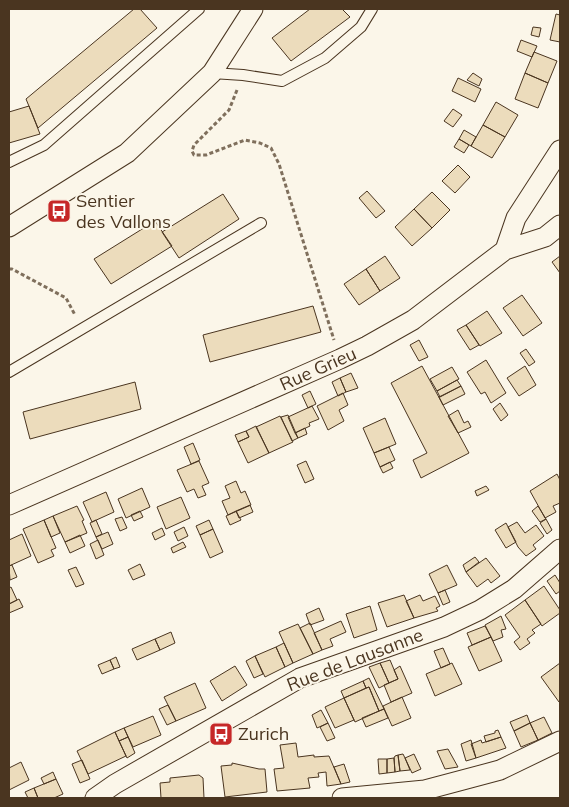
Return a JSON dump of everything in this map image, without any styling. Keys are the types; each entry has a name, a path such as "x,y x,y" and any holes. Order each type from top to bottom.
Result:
{"street":[{"path":"9,227 127,153 212,73 253,9"},
{"path":"505,250 516,218 560,150"},
{"path":"505,250 545,237 560,225"},
{"name":"Rue Grieu","path":"9,505 367,346 413,320 505,250"},
{"name":"Rue de Lausanne","path":"95,798 115,784 300,678 444,627 480,610 514,589 560,549"},
{"path":"342,798 425,790 500,770 560,741"}],"lane":[{"path":"9,162 44,145 199,9"},
{"path":"212,73 282,81 325,58 360,27 372,9"},
{"path":"9,372 261,223"}],"path":[{"path":"242,75 229,110 194,145 192,151 194,155 206,155 245,140 260,143 271,148 279,164 340,359"},
{"path":"9,269 66,298 82,328"}],"building":[{"path":"134,9 140,9 157,28 38,128 26,99"},
{"path":"310,9 342,9 350,17 291,61 272,38"},
{"path":"556,14 560,15 560,42 550,40"},
{"path":"533,27 541,28 539,37 531,35"},
{"path":"521,40 537,46 532,57 517,51"},
{"path":"534,52 557,61 548,83 525,73"},
{"path":"473,73 482,79 479,86 467,80"},
{"path":"525,73 548,83 538,108 515,99"},
{"path":"458,78 481,89 475,102 452,91"},
{"path":"496,102 518,115 505,137 483,125"},
{"path":"29,106 40,134 9,143 9,112"},
{"path":"453,109 462,115 453,127 444,121"},
{"path":"483,125 505,137 492,158 471,146"},
{"path":"464,130 476,137 471,146 459,139"},
{"path":"459,139 469,145 464,153 454,147"},
{"path":"458,165 470,177 455,193 442,181"},
{"path":"367,191 385,211 376,218 359,198"},
{"path":"432,192 450,210 432,228 414,209"},
{"path":"223,194 239,219 179,258 162,232"},
{"path":"414,209 432,228 412,246 395,227"},
{"path":"155,221 172,246 111,284 94,259"},
{"path":"385,256 400,278 380,291 366,269"},
{"path":"560,256 560,273 552,262"},
{"path":"366,269 380,291 359,305 344,284"},
{"path":"522,295 542,323 523,336 503,308"},
{"path":"313,306 321,332 210,362 203,335"},
{"path":"487,311 502,333 480,346 466,325"},
{"path":"466,325 479,345 470,350 457,330"},
{"path":"419,340 428,357 419,361 410,345"},
{"path":"526,349 535,362 529,366 520,353"},
{"path":"486,360 506,393 491,403 485,392 481,394 467,372"},
{"path":"422,366 469,453 421,478 413,460 427,453 391,383"},
{"path":"525,366 536,385 519,396 507,378"},
{"path":"452,367 459,379 437,391 430,379"},
{"path":"351,373 358,388 346,392 340,378"},
{"path":"340,378 346,392 338,396 332,382"},
{"path":"457,380 461,386 440,397 437,391"},
{"path":"135,382 141,409 30,439 23,412"},
{"path":"461,386 465,394 443,405 439,397"},
{"path":"310,391 316,404 308,408 302,395"},
{"path":"343,393 348,405 339,410 344,421 328,430 317,406"},
{"path":"500,403 508,415 501,421 493,409"},
{"path":"312,406 319,419 309,423 310,426 295,433 288,417"},
{"path":"458,410 464,423 468,421 471,427 458,433 448,416"},
{"path":"288,415 298,438 292,441 281,417"},
{"path":"280,416 293,442 269,453 256,427"},
{"path":"385,418 396,444 374,453 363,428"},
{"path":"256,426 269,453 248,463 238,442 249,437 246,431"},
{"path":"305,428 307,434 298,438 295,433"},
{"path":"246,431 249,437 238,442 235,435"},
{"path":"193,443 200,460 191,464 184,447"},
{"path":"389,447 395,460 380,467 374,453"},
{"path":"199,461 209,483 202,486 206,495 198,498 194,489 187,492 177,470"},
{"path":"306,461 314,479 305,483 297,465"},
{"path":"390,462 393,468 383,473 380,467"},
{"path":"557,474 560,480 560,503 553,506 556,512 545,518 530,491"},
{"path":"236,481 241,493 245,491 251,505 228,515 222,501 230,498 225,486"},
{"path":"486,486 489,490 477,496 475,491"},
{"path":"142,488 150,507 126,518 118,499"},
{"path":"106,492 114,512 92,522 83,502"},
{"path":"181,497 190,518 166,529 157,507"},
{"path":"250,505 253,512 239,518 236,511"},
{"path":"77,506 84,520 82,521 87,533 65,542 53,516"},
{"path":"538,506 546,519 540,522 532,511"},
{"path":"140,511 143,517 134,521 131,515"},
{"path":"236,511 241,520 230,525 226,516"},
{"path":"53,516 60,533 51,537 44,520"},
{"path":"122,517 127,528 120,531 115,519"},
{"path":"546,519 552,530 547,534 540,523"},
{"path":"44,520 56,548 51,550 54,556 38,563 23,529"},
{"path":"96,520 102,534 96,537 90,523"},
{"path":"209,520 213,529 200,535 196,526"},
{"path":"517,522 525,533 536,525 544,536 533,545 536,549 526,556 518,547 508,527"},
{"path":"506,523 516,542 506,548 495,530"},
{"path":"184,527 188,536 178,541 174,532"},
{"path":"162,528 165,535 155,540 152,533"},
{"path":"213,529 223,552 210,558 200,535"},
{"path":"108,532 113,544 102,549 96,537"},
{"path":"22,534 31,556 9,566 9,540"},
{"path":"80,535 85,546 70,553 65,542"},
{"path":"98,540 104,555 96,559 90,544"},
{"path":"183,542 186,547 173,553 171,548"},
{"path":"475,557 479,562 466,572 463,565"},
{"path":"486,558 500,576 491,583 488,579 477,587 466,572"},
{"path":"140,564 145,575 133,580 128,570"},
{"path":"12,565 17,577 10,580 9,566"},
{"path":"447,565 457,585 438,593 429,574"},
{"path":"76,567 84,584 76,587 68,570"},
{"path":"555,575 560,583 560,591 556,594 547,581"},
{"path":"544,586 560,610 560,613 542,626 525,600"},
{"path":"11,587 17,600 9,604 9,588"},
{"path":"445,590 450,602 443,605 438,593"},
{"path":"404,595 414,618 387,627 378,603"},
{"path":"420,595 423,601 435,596 440,606 436,608 438,611 414,618 406,601"},
{"path":"19,599 23,607 9,613 9,604"},
{"path":"525,600 541,624 532,630 535,633 527,639 530,643 520,650 514,642 520,637 505,615"},
{"path":"370,606 377,630 354,638 346,614"},
{"path":"319,608 324,620 310,625 306,614"},
{"path":"501,616 506,629 501,630 503,637 493,641 485,625"},
{"path":"341,621 346,632 330,639 333,646 322,650 314,633"},
{"path":"310,623 322,650 313,654 300,628"},
{"path":"298,624 313,654 293,663 279,632"},
{"path":"485,626 491,637 472,645 467,633"},
{"path":"171,632 175,643 160,650 155,639"},
{"path":"491,637 502,661 479,671 468,647"},
{"path":"155,639 160,650 137,660 132,649"},
{"path":"284,643 293,663 285,667 276,647"},
{"path":"276,647 285,667 265,677 255,656"},
{"path":"443,648 450,664 441,668 434,651"},
{"path":"255,656 263,674 254,678 246,661"},
{"path":"116,657 120,667 114,669 110,660"},
{"path":"110,660 114,669 102,674 98,665"},
{"path":"390,660 398,679 389,683 380,663"},
{"path":"380,663 389,683 379,688 369,667"},
{"path":"452,663 462,684 435,696 426,674"},
{"path":"560,663 560,701 559,702 541,677"},
{"path":"235,666 247,685 222,701 210,681"},
{"path":"400,666 412,693 391,702 384,685 398,679 394,670"},
{"path":"369,678 384,709 379,711 369,687 366,688 363,681"},
{"path":"363,681 366,688 344,698 341,691"},
{"path":"195,683 206,708 176,721 164,697"},
{"path":"369,687 379,711 355,722 344,698"},
{"path":"402,697 411,718 392,726 383,706"},
{"path":"344,698 354,720 335,728 325,707"},
{"path":"168,705 176,721 167,725 159,709"},
{"path":"384,709 388,718 366,727 362,718"},
{"path":"321,710 328,723 317,728 312,715"},
{"path":"527,715 530,723 514,731 510,722"},
{"path":"153,716 161,735 133,747 124,728"},
{"path":"544,717 552,733 538,740 530,723"},
{"path":"328,723 335,738 327,741 320,727"},
{"path":"530,723 538,740 521,747 514,731"},
{"path":"124,728 128,737 119,741 115,732"},
{"path":"498,730 501,737 486,742 484,736 495,733"},
{"path":"115,732 126,756 88,774 77,751"},
{"path":"128,737 135,753 127,758 119,741"},
{"path":"501,737 506,748 476,758 471,744 481,740 482,743"},
{"path":"471,740 476,758 466,761 461,744"},
{"path":"296,743 298,757 329,756 341,784 327,786 326,772 318,773 319,777 308,778 310,788 277,791 274,769 284,768 280,745"},
{"path":"448,749 458,767 445,769 437,751"},
{"path":"403,754 410,770 400,771 398,755"},
{"path":"414,754 421,769 412,773 405,758"},
{"path":"398,755 400,771 395,772 394,758"},
{"path":"394,758 395,772 387,773 387,759"},
{"path":"378,759 387,759 387,773 379,774"},
{"path":"82,760 90,779 80,783 72,764"},
{"path":"21,762 29,780 9,790 9,768"},
{"path":"232,763 265,769 267,792 225,797 221,766 232,765"},
{"path":"344,764 350,782 341,784 334,767"},
{"path":"53,772 56,779 44,784 41,778"},
{"path":"199,775 203,778 204,798 161,798 160,783 170,782 170,778"},
{"path":"56,779 63,794 54,798 38,798 34,788"},
{"path":"34,788 38,798 28,798 25,792"}],"place":[{"name":"Sentier des Vallons","path":"59,211"},
{"name":"Zurich","path":"221,734"}]}
